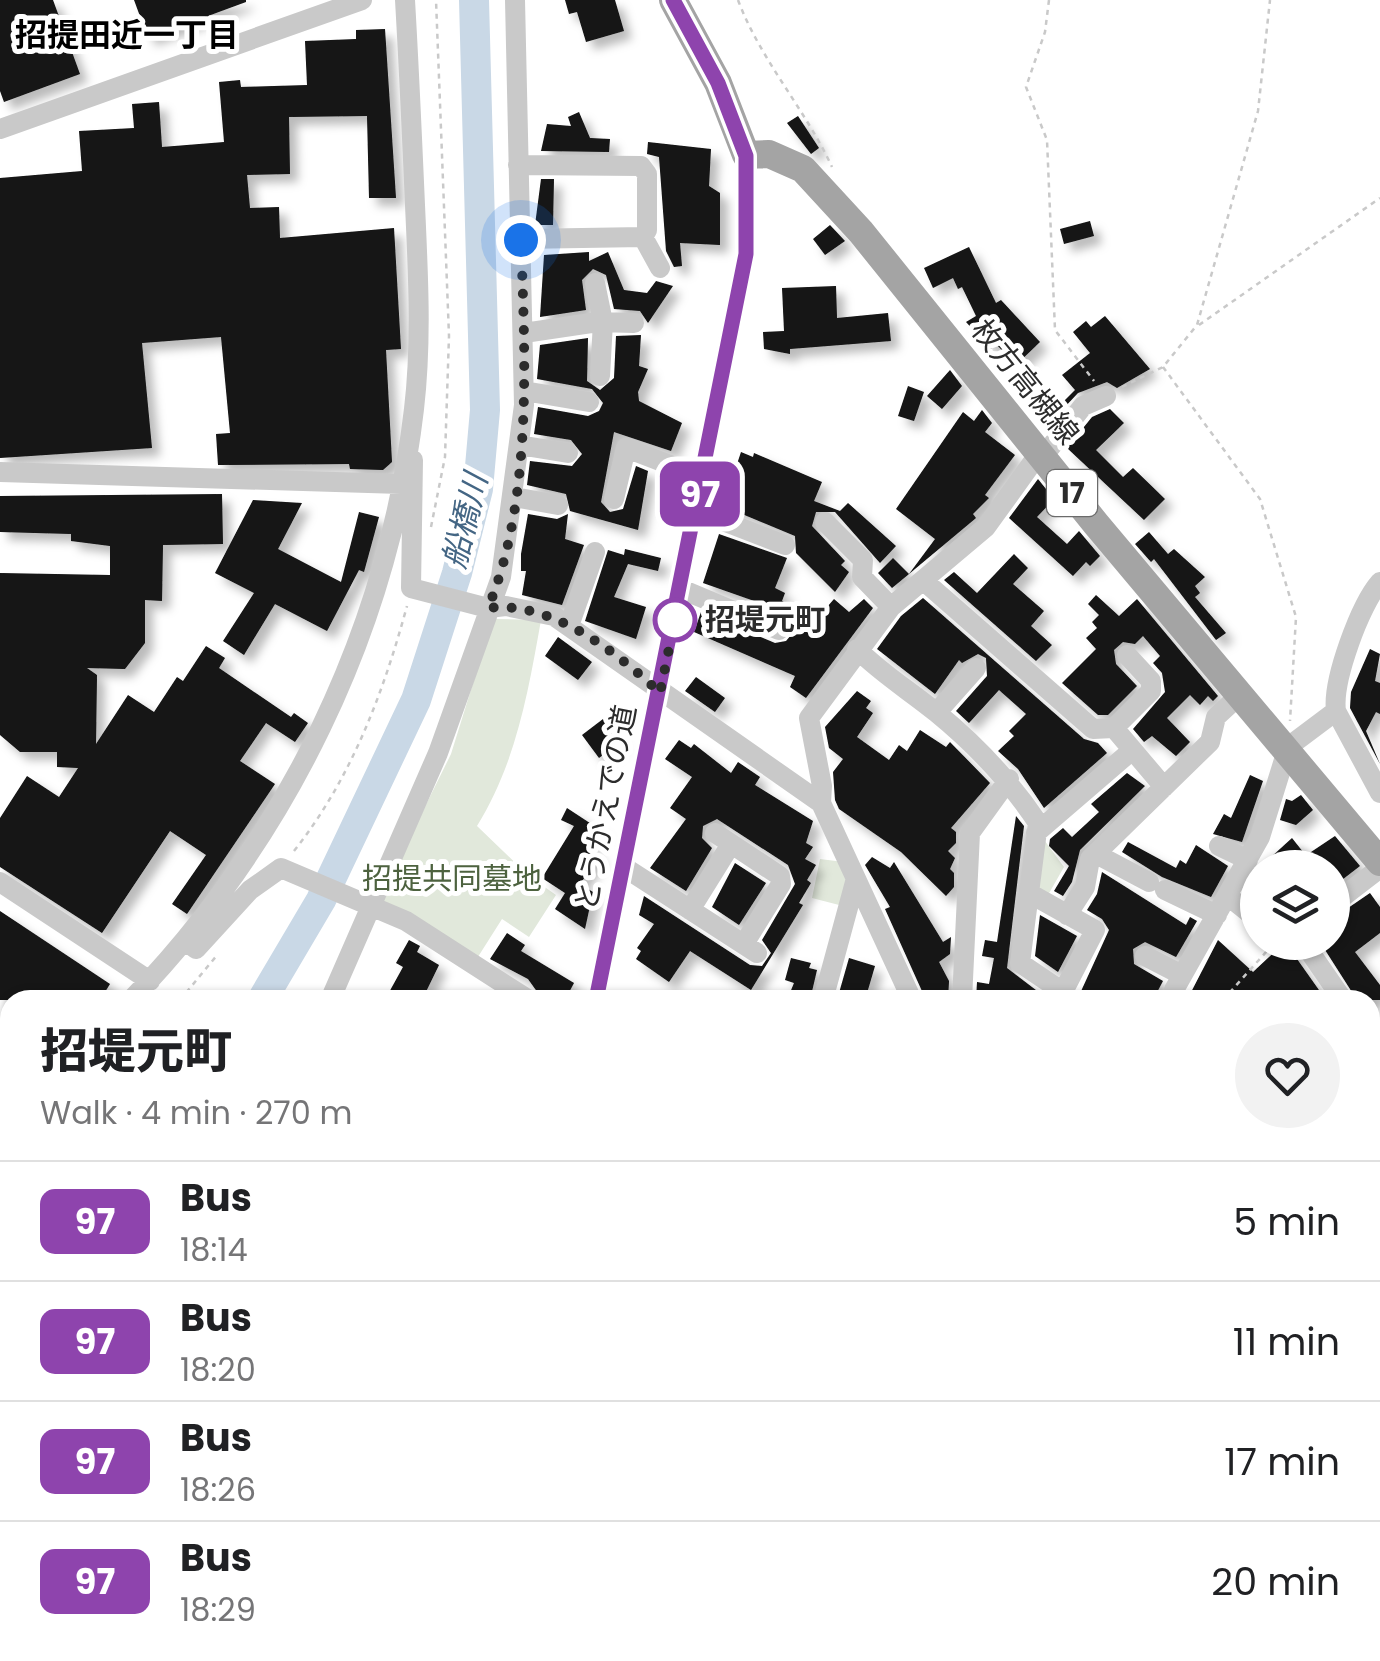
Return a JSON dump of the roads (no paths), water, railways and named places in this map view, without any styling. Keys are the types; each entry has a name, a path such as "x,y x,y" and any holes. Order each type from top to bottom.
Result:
{"main road":[{"path":"673,0 718,83 746,156"},
{"name":"枚方高槻線","path":"746,156 769,154 802,169 861,232 1288,747 1380,865"}],"street":[{"path":"0,128 362,0"},
{"path":"141,990 236,874 322,734 370,606 407,458 419,305 405,0"},
{"path":"333,990 363,905 438,753 484,607 501,577 524,391 514,0"},
{"name":"とうかえでの道","path":"598,990 746,254 746,156"},
{"path":"518,165 640,166 647,174 647,230 642,237"},
{"path":"521,240 642,237"},
{"path":"642,237 660,268"},
{"path":"595,283 603,322 600,376"},
{"path":"524,333 603,322 634,323"},
{"path":"524,391 589,402"},
{"path":"907,990 821,803 822,786 809,718 892,607 986,527 1040,452 1049,449 1084,406 1106,396"},
{"path":"519,445 568,452"},
{"path":"614,499 626,448 704,478"},
{"path":"407,458 413,460 416,484 414,589 484,607 506,606 554,616 821,803"},
{"path":"0,472 402,484"},
{"path":"514,496 558,505"},
{"path":"697,511 785,545"},
{"path":"825,522 863,560 862,577 892,607"},
{"path":"569,626 595,552"},
{"path":"925,582 1093,729 1114,728 1150,691 1151,681 1127,655"},
{"path":"1380,582 1340,667 1334,692 1336,712 1380,792"},
{"path":"681,590 759,613 779,630"},
{"path":"857,650 882,674 936,712 1009,779 1038,823 1020,963 1055,990"},
{"path":"936,712 976,668"},
{"path":"1067,915 1085,887 1090,859 1210,742 1216,717 1242,693"},
{"path":"1253,850 1288,747 1336,712"},
{"path":"1114,728 1128,742 1130,752 1164,787"},
{"path":"1036,832 1130,752"},
{"path":"962,990 970,833 1009,779"},
{"path":"624,867 690,910 751,949 781,884 780,876 723,838 690,910"},
{"path":"1219,846 1240,856"},
{"path":"1096,854 1217,915"},
{"path":"1350,890 1380,865"},
{"path":"185,941 196,949 250,890 280,868 406,922 513,990"},
{"path":"1179,990 1240,874"},
{"path":"0,882 150,981"},
{"path":"826,990 855,882"},
{"path":"1028,894 1095,930 1066,990"},
{"path":"1228,896 1240,906"},
{"path":"1145,956 1174,990"},
{"path":"1315,960 1336,990"}],"waterway":[{"name":"船橋川","path":"268,990 321,900 416,700 457,573 478,489 485,410 474,0"}],"place":[{"name":"招堤元町","path":"675,620"}],"district":[{"name":"招提田近一丁目","path":"127,35"}],"park label":[{"name":"招提共同墓地","path":"452,879"}]}
